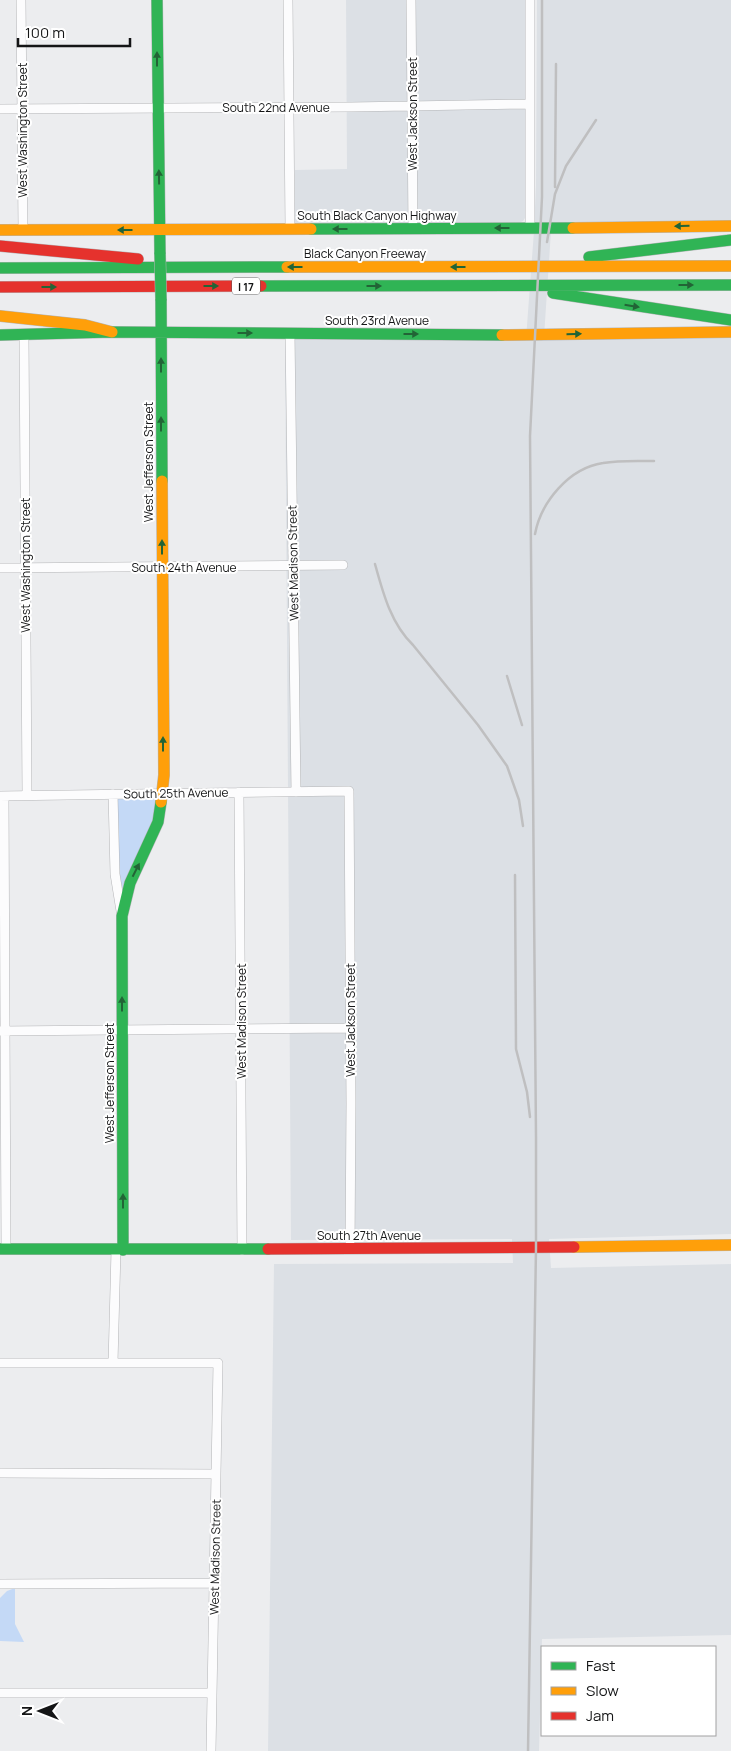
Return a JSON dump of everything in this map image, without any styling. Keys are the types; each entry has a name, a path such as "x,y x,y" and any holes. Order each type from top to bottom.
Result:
{"main road":[{"name":"West Jefferson Street","path":"119,1250 122,916 130,883 158,822 164,765 157,0"},
{"name":"South Black Canyon Highway","path":"0,230 731,226"},
{"path":"506,266 731,240"},
{"path":"0,246 144,260 177,268"},
{"name":"Black Canyon Freeway","path":"0,268 731,266"},
{"path":"491,285 731,320"},
{"name":"I 17","path":"0,287 731,285"},
{"path":"0,316 85,325 112,332"},
{"name":"South 23rd Avenue","path":"0,335 112,332 535,335 731,332"},
{"name":"South 27th Avenue","path":"3,1249 242,1250 731,1245"}],"street":[{"name":"West Washington Street","path":"21,0 23,230"},
{"path":"288,0 290,228"},
{"name":"West Jackson Street","path":"411,0 413,228"},
{"path":"530,0 530,228"},
{"name":"South 22nd Avenue","path":"0,108 530,104"},
{"name":"West Madison Street","path":"290,334 296,792"},
{"name":"West Washington Street","path":"24,335 28,795"},
{"name":"South 24th Avenue","path":"0,568 343,565"},
{"name":"West Jackson Street","path":"349,791 350,1249"},
{"name":"South 25th Avenue","path":"2,796 349,791"},
{"name":"West Madison Street","path":"239,792 242,1250"},
{"name":"West Jefferson Street","path":"113,794 114,874 122,916"},
{"path":"2,796 3,1249"},
{"path":"3,1031 350,1028"},
{"name":"West Jefferson Street","path":"113,1363 119,1250"},
{"path":"1,1363 113,1363"},
{"name":"West Madison Street","path":"113,1363 218,1363 211,1751"},
{"path":"0,1473 216,1474"},
{"path":"1,1585 214,1583"},
{"path":"0,1693 212,1693"}],"shaded area":[{"path":"346,0 525,0 525,218 523,221 519,223 295,224 295,170 347,169"},
{"path":"537,0 731,0 731,222 551,231 544,337 731,336 731,1234 549,1239 551,1268 731,1264 731,1635 542,1639 539,1751 268,1751 274,1264 513,1263 512,1239 291,1240 285,339 526,339 536,185"},
{"path":"162,793 122,916 113,794"},
{"path":"15,1588 15,1624 24,1642 0,1641 0,1598 7,1591"}],"railway":[{"path":"528,1751 536,1248 530,436 542,197 542,0"},
{"path":"555,187 556,64"},
{"path":"547,242 555,194 566,166 596,120"},
{"path":"535,534 543,510 550,499 558,488 579,472 591,466 609,462 654,461"},
{"path":"375,564 385,597 399,628 478,725 507,766 519,800 523,826"},
{"path":"507,676 522,725"},
{"path":"515,875 516,1049 527,1092 530,1117"}],"traffic: fast":[{"path":"157,0 160,254"},
{"path":"311,229 573,228"},
{"path":"589,257 731,240"},
{"path":"160,254 161,299"},
{"path":"0,268 287,267"},
{"path":"261,286 731,285"},
{"path":"553,293 731,320"},
{"path":"161,299 162,481"},
{"path":"0,335 112,332 502,335"},
{"path":"123,1250 122,916 130,883 158,822 161,802"},
{"path":"0,1249 268,1249"}],"traffic: slow":[{"path":"573,228 731,226"},
{"path":"0,230 311,229"},
{"path":"287,267 731,266"},
{"path":"0,316 85,325 112,332"},
{"path":"502,335 731,332"},
{"path":"161,802 164,775 162,481"},
{"path":"574,1247 731,1245"}],"traffic: jam":[{"path":"0,246 138,259"},
{"path":"0,287 261,286"},
{"path":"268,1249 574,1247"}]}
